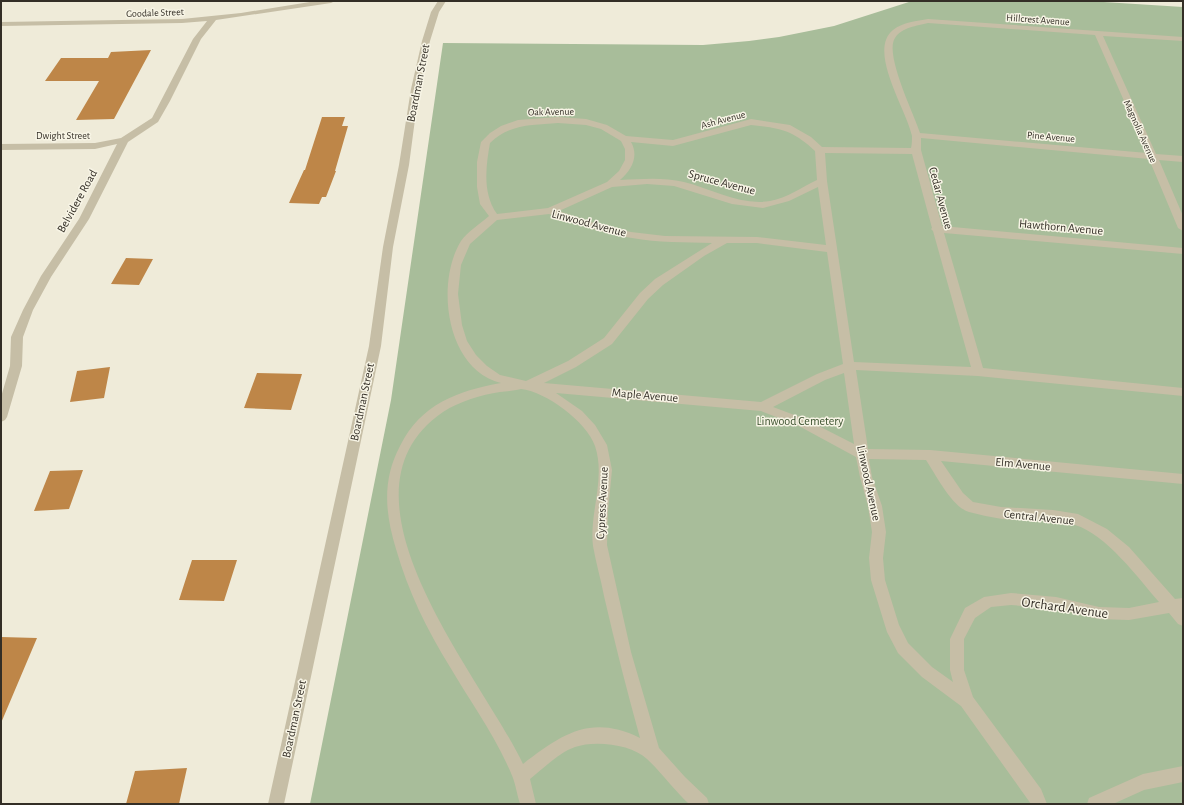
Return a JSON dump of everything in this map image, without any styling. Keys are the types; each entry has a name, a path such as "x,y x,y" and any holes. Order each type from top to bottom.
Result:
{"street":[{"name":"Goodale Street","path":"1,24 138,23 182,21 331,1"},
{"name":"Boardman Street","path":"276,804 375,346 388,247 404,165 415,89 426,41 435,12 442,1"},
{"path":"124,140 155,120 197,39 213,18"},
{"name":"Hillcrest Avenue","path":"894,33 904,27 928,22 1183,39"},
{"name":"Cedar Avenue","path":"894,33 888,42 889,58 916,135 916,151 936,229 978,372"},
{"name":"Magnolia Avenue","path":"1098,34 1183,228"},
{"name":"Oak Avenue","path":"494,217 485,204 482,187 482,162 486,142 493,135 504,128 518,123 532,121 558,120 586,122 604,127 624,139"},
{"name":"Ash Avenue","path":"624,139 673,143 751,122 787,127 808,139 820,150"},
{"name":"Pine Avenue","path":"916,135 1153,157 1183,158"},
{"path":"550,211 610,184 624,173 630,160 630,149 624,139"},
{"name":"Dwight Street","path":"1,147 95,146 124,140"},
{"name":"Belvidere Road","path":"1,417 16,366 17,337 28,310 46,276 84,219 124,140"},
{"path":"820,150 916,151"},
{"name":"Linwood Avenue","path":"820,150 822,181 862,454 866,477 875,506 879,532 876,558 878,580 892,626 903,648 927,672 966,701 1035,795 1039,804"},
{"name":"Spruce Avenue","path":"610,184 634,182 672,182 747,204 764,205 793,196 822,181"},
{"name":"Linwood Avenue","path":"494,217 550,211 594,226 631,235 666,239 757,240 833,249"},
{"path":"494,217 466,242 456,265 453,294 456,325 462,342 472,358 483,369 496,378 528,386"},
{"name":"Hawthorn Avenue","path":"936,229 1183,251"},
{"name":"Linwood Avenue","path":"528,386 572,364 608,341 644,296 659,282 700,254 725,240"},
{"path":"762,407 821,376 850,366 978,372 1183,392"},
{"name":"Maple Avenue","path":"528,386 762,407 801,422 862,454"},
{"name":"Cypress Avenue","path":"528,804 520,776 494,724 436,630 416,588 405,559 396,526 392,494 398,463 414,432 435,411 461,397 490,388 528,386 558,398 578,414 591,428 601,445 606,470 601,511 600,545 624,652 652,752"},
{"name":"Elm Avenue","path":"862,454 930,455 1183,479"},
{"name":"Central Avenue","path":"930,455 958,497 969,507 1001,513 1053,516 1078,520 1102,533 1124,551 1178,605 1183,619"},
{"name":"Orchard Avenue","path":"966,701 957,670 957,639 970,613 989,601 1011,599 1056,603 1100,613 1129,614 1178,605"},
{"name":"Cypress Avenue","path":"520,776 549,754 571,740 594,735 623,738 652,752 679,783 701,804"},
{"path":"1095,804 1143,782 1183,774"}],"green space":[{"name":"Linwood Cemetery","path":"912,1 1088,1 1183,7 1183,804 310,804 391,400 443,43 703,45 749,41 779,37 834,26"}],"building":[{"path":"151,50 114,119 76,120 99,81 45,81 61,58 108,58 111,52"},
{"path":"322,117 345,117 342,126 348,126 336,171 326,197 322,197 319,204 289,203 305,170"},
{"path":"126,258 153,259 139,285 111,284"},
{"path":"110,367 104,398 70,402 77,371"},
{"path":"257,373 302,374 291,410 244,408"},
{"path":"83,470 69,509 34,511 50,471"},
{"path":"192,560 237,560 224,601 179,600"},
{"path":"1,637 37,638 1,723"},
{"path":"187,768 179,804 126,804 135,771"}]}
